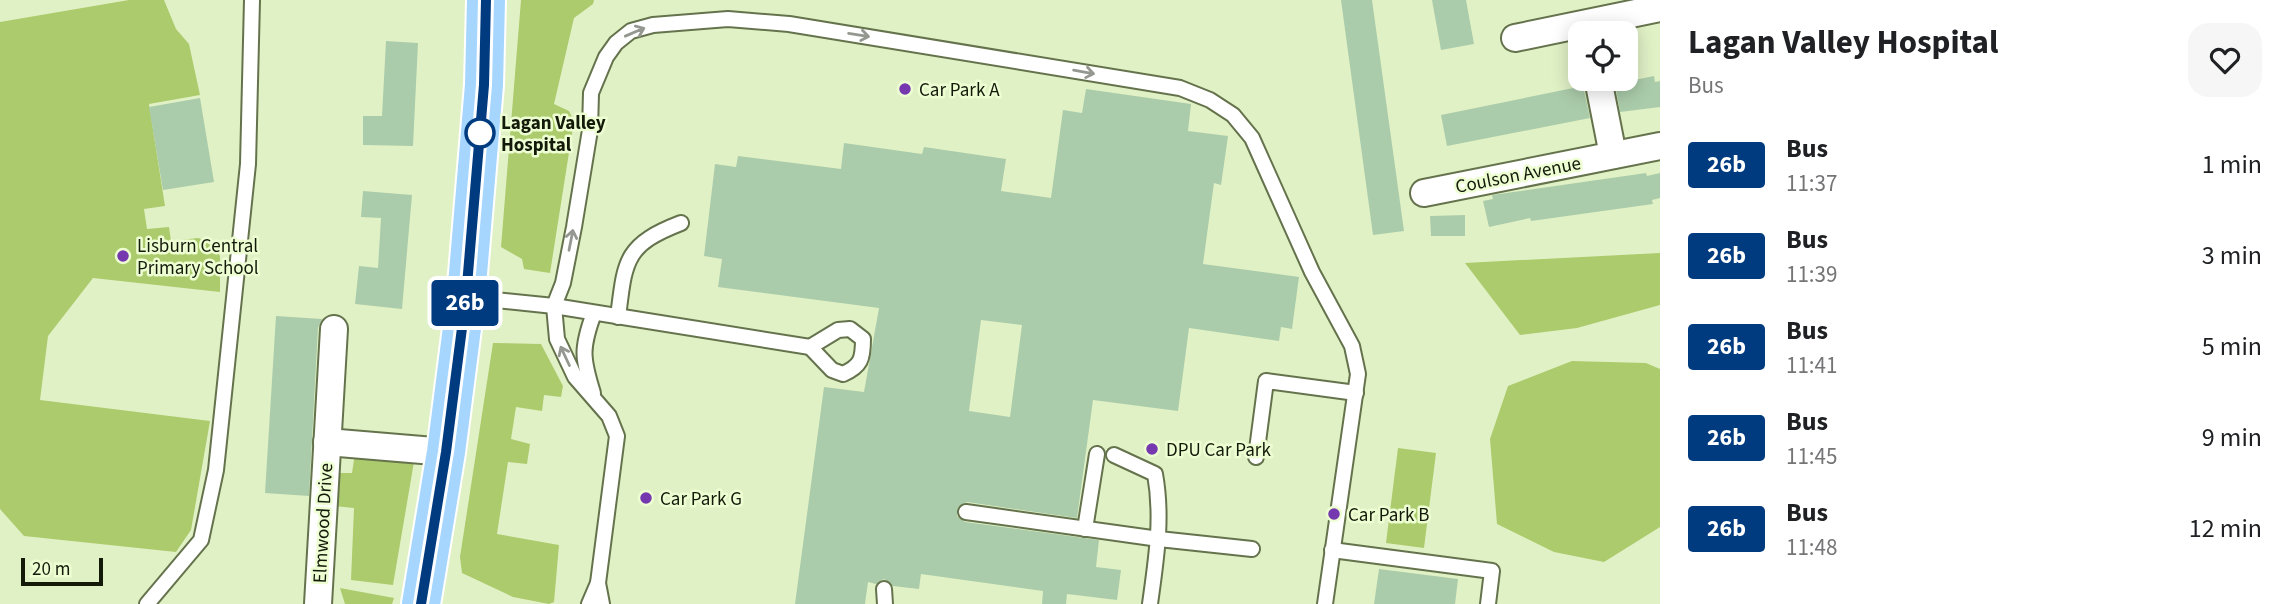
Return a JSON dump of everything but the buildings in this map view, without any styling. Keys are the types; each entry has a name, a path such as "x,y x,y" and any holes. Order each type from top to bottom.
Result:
{"highway":[{"path":"421,604 446,452 466,297 484,85 486,0"}],"street":[{"path":"1613,21 1660,8"},
{"path":"1515,38 1568,31"},
{"path":"1600,91 1613,155"},
{"name":"Coulson Avenue","path":"1423,193 1660,146"},
{"name":"Elmwood Drive","path":"317,604 334,329"},
{"name":"Elmwood Drive","path":"327,442 446,452"}],"lane":[{"path":"147,604 201,540 216,470 248,164 252,0"},
{"path":"589,604 598,583 617,436 609,416 575,377 557,339 554,306 563,283 574,227 590,130 591,93 606,57 616,43 631,31 653,25 728,19 789,24 1167,86 1210,100 1233,116 1252,138 1267,166 1312,272 1352,346 1358,374 1325,604"},
{"path":"618,317 624,273 631,254 645,239 681,223"},
{"path":"466,297 554,306 810,347"},
{"path":"594,313 582,343 584,369 594,398"},
{"path":"1256,457 1266,381 1356,393"},
{"path":"1085,528 1097,454"},
{"path":"1114,455 1155,474 1159,496 1159,539 1150,604"},
{"path":"966,512 1252,549"},
{"path":"1332,550 1492,571 1488,604"},
{"path":"598,583 602,604"}],"green space":[{"name":"Lisburn Central Primary School","path":"129,0 164,0 176,29 189,44 200,95 149,104 165,206 144,209 147,229 169,227 171,241 198,238 212,242 220,256 220,292 93,278 48,336 40,400 210,421 191,530 176,552 24,536 0,509 0,22"},
{"path":"521,0 594,0 593,4 574,18 554,104 569,111 574,121 550,273 524,269 522,259 501,247"},
{"path":"1660,253 1660,305 1577,328 1520,335 1465,263"},
{"path":"493,343 541,344 563,386 561,397 544,395 542,411 516,407 511,439 530,444 527,464 508,462 497,534 559,545 554,602 549,604 513,597 462,573 460,557"},
{"path":"1572,361 1646,363 1660,369 1660,527 1604,562 1554,552 1497,524 1490,439 1508,386"},
{"path":"1398,448 1436,453 1424,548 1386,543"},
{"path":"355,453 415,456 393,585 351,580 354,508 334,506 335,473 352,473"},
{"path":"340,588 394,598 392,604 345,604"}],"bus line":[{"name":"26b","path":"421,604 446,452 466,297 484,85 486,0"}],"place":[{"name":"Car Park A","path":"905,89"},
{"name":"Lagan Valley Hospital","path":"480,133"},
{"name":"Lisburn Central Primary School","path":"123,256"},
{"name":"DPU Car Park","path":"1152,449"},
{"name":"Car Park G","path":"646,498"},
{"name":"Car Park B","path":"1334,514"}]}
